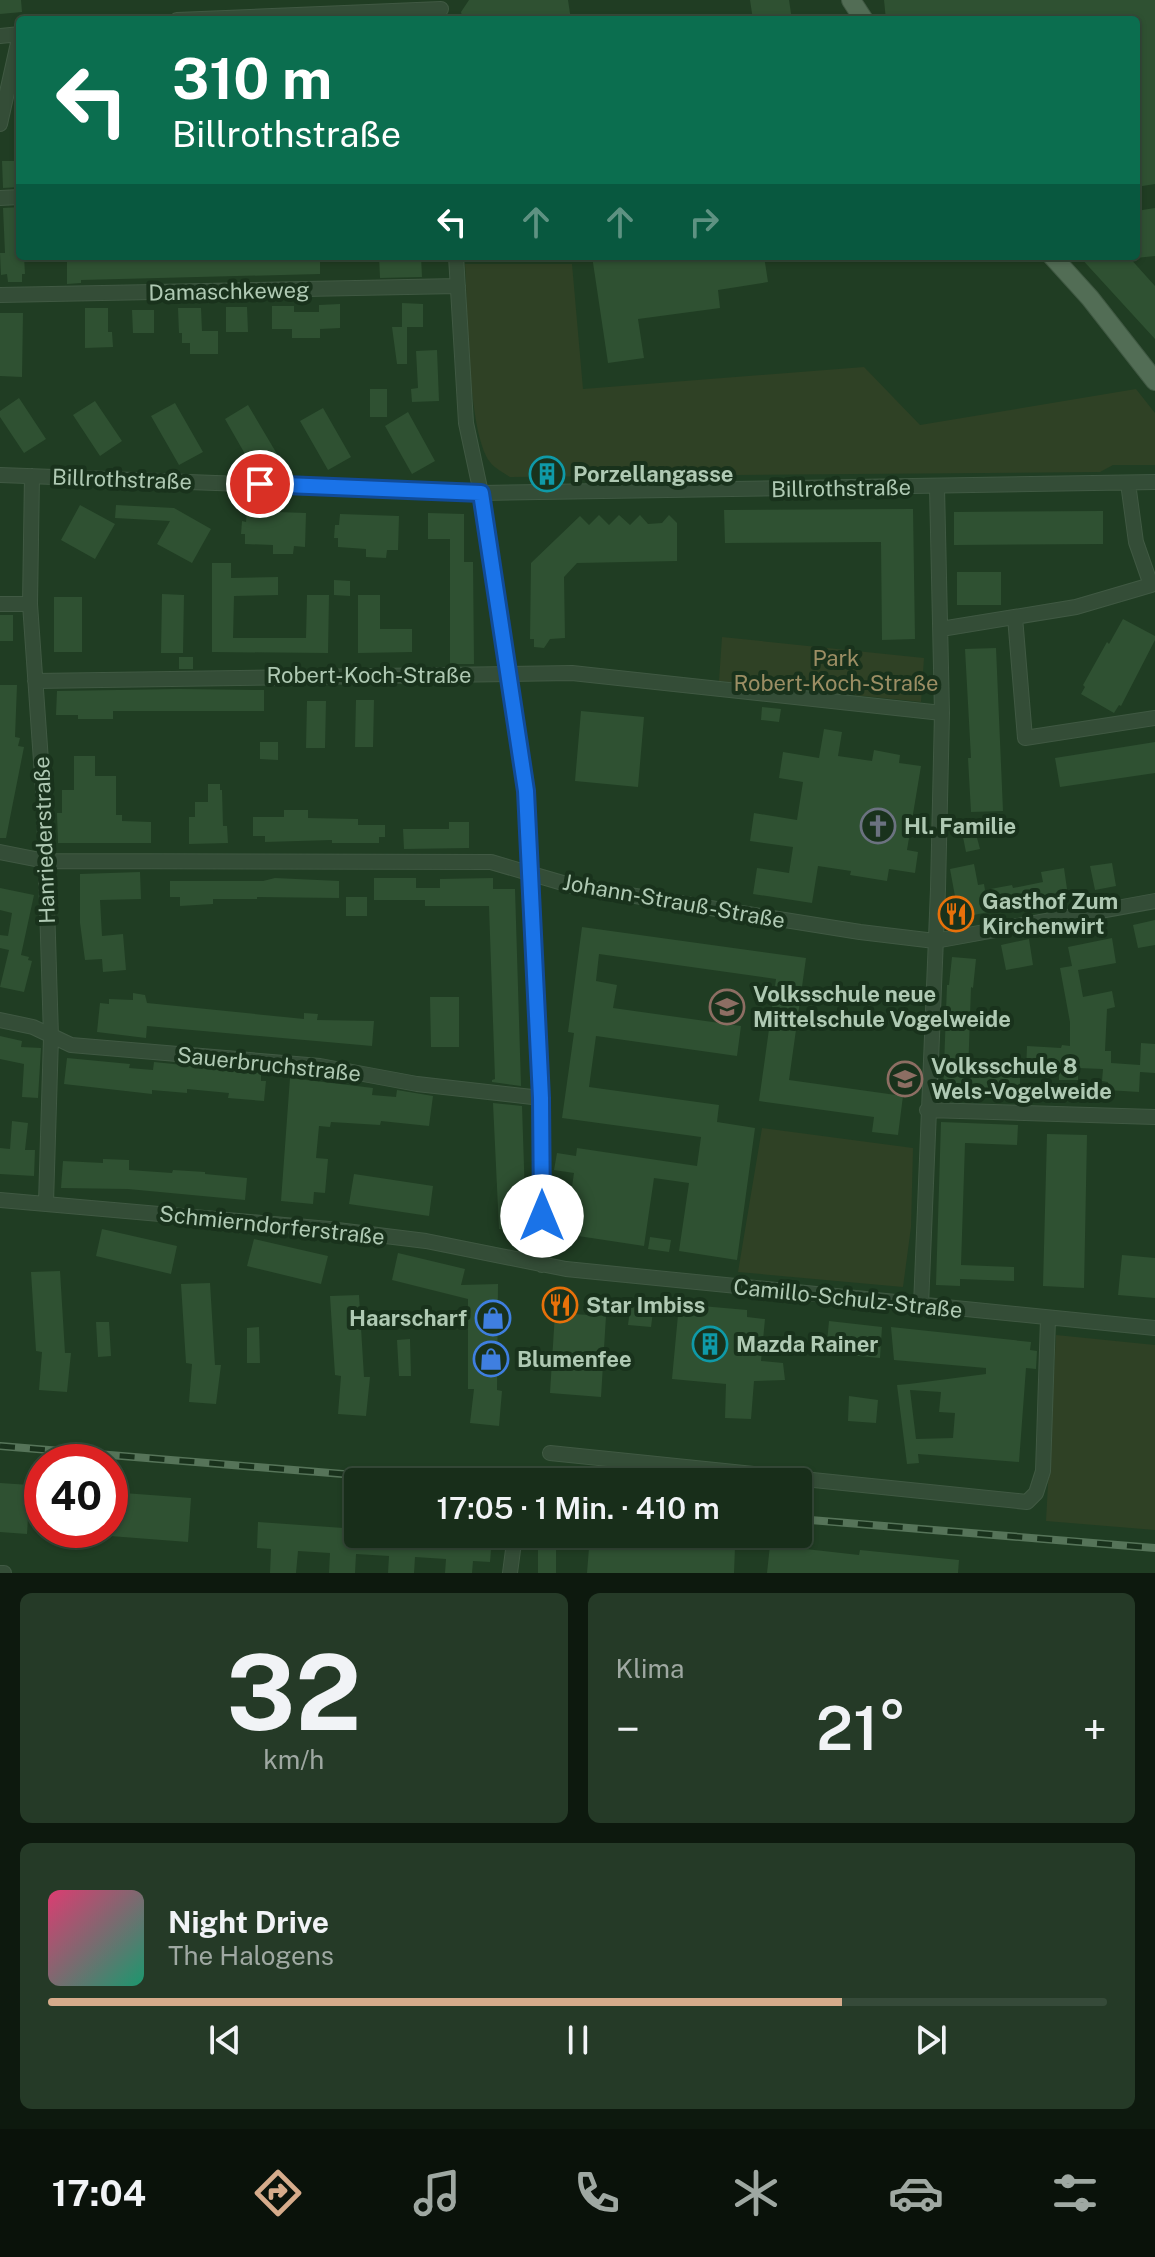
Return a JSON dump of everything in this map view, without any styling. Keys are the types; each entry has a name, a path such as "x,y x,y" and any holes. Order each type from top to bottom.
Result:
{"main road":[{"path":"1056,260 1090,298 1155,381"}],"street":[{"path":"283,16 443,10"},
{"path":"0,124 16,52"},
{"path":"456,260 466,423 481,493 526,791 541,1098 542,1265"},
{"name":"Damaschkeweg","path":"0,295 458,286"},
{"name":"Billrothstraße","path":"0,475 481,493 1155,482"},
{"name":"Hanriederstraße","path":"32,476 30,604 45,861 51,1037 46,1203"},
{"path":"941,629 1076,607 1153,590 1136,542 1128,483"},
{"path":"921,1306 942,713 937,487"},
{"path":"0,604 30,604"},
{"path":"1015,617 1025,738 1155,718"},
{"name":"Robert-Koch-Straße","path":"35,681 572,673 942,713"},
{"name":"Johann-Strauß-Straße","path":"0,852 45,861 491,862 573,886 935,941 1155,901"},
{"name":"Sauerbruchstraße","path":"0,1020 33,1027 71,1045 320,1066 417,1084 541,1098"},
{"path":"927,1110 1155,1117"},
{"name":"Schmierndorferstraße","path":"0,1200 340,1230 426,1241 542,1265"},
{"name":"Camillo-Schulz-Straße","path":"542,1265 1155,1328"},
{"path":"550,1453 1027,1502 1036,1493 1043,1471 1048,1319"},
{"path":"510,1573 513,1550"}],"green space":[{"path":"465,264 572,264 583,389 864,367 920,425 1136,389 1155,413 1155,465 1113,465 1100,472 510,477 490,462 482,447 477,424 470,368"},
{"name":"Park Robert-Koch-Straße","path":"722,637 924,658 921,702 719,681"},
{"path":"762,1128 913,1148 911,1227 903,1287 738,1272"},
{"path":"1056,1335 1155,1345 1155,1530 1046,1521"}],"building":[{"path":"0,0 21,0 22,12 0,14"},
{"path":"469,0 568,0 570,16 462,16 461,12"},
{"path":"750,0 789,0 791,16 752,16"},
{"path":"884,0 1155,0 1155,184 1140,186 1140,16 886,16"},
{"path":"2,161 16,161 16,187 3,188"},
{"path":"16,207 16,260 24,260 22,282 8,282 7,274 1,275 0,253 5,253 3,208"},
{"path":"1155,208 1155,256 1140,258 1140,210"},
{"path":"67,260 320,260 320,274 81,280 81,283 67,284"},
{"path":"379,260 421,260 422,277 380,278"},
{"path":"593,260 765,260 768,282 718,290 720,308 638,319 644,358 608,363"},
{"path":"1083,260 1132,260 1155,286 1155,339"},
{"path":"402,303 423,304 423,327 407,327 407,364 397,364 392,327 402,327"},
{"path":"340,304 340,328 320,329 320,338 292,338 292,329 272,329 272,306 294,306 294,312 319,312 319,305"},
{"path":"226,307 247,307 248,332 226,332"},
{"path":"85,308 108,308 108,332 112,332 113,347 85,348"},
{"path":"178,308 201,308 202,331 218,331 218,354 190,354 190,343 182,343 182,333 179,333"},
{"path":"132,310 154,310 154,333 133,333"},
{"path":"0,313 23,313 22,377 0,376"},
{"path":"437,350 439,401 412,402 411,389 418,388 416,351"},
{"path":"370,389 387,389 387,417 370,417"},
{"path":"19,398 46,439 24,453 0,417 0,411"},
{"path":"95,401 122,441 100,456 73,415"},
{"path":"175,403 203,452 179,465 151,416"},
{"path":"248,405 277,454 253,468 225,419"},
{"path":"323,408 351,457 328,470 300,421"},
{"path":"408,412 435,461 412,474 385,426"},
{"path":"80,505 115,524 95,559 61,540"},
{"path":"116,505 174,508 211,529 192,563 157,544 170,521 115,518"},
{"path":"913,509 915,639 882,640 881,542 725,543 724,510"},
{"path":"247,511 306,513 305,547 294,546 293,554 273,554 273,545 245,544 245,534 241,534"},
{"path":"1103,511 1103,544 954,545 954,512"},
{"path":"428,513 464,514 464,562 473,562 474,664 450,664 450,539 428,539"},
{"path":"340,514 399,516 398,550 387,550 386,558 366,557 366,549 338,547 338,538 334,538"},
{"path":"599,515 609,525 619,515 630,525 640,515 648,524 662,523 669,515 677,523 677,561 577,563 564,577 565,638 550,639 544,648 534,647 534,639 530,639 531,563 580,516 589,525"},
{"path":"212,563 231,563 231,578 278,577 278,595 234,596 233,638 306,638 307,595 329,595 328,653 212,652"},
{"path":"957,572 1001,572 1001,605 957,605"},
{"path":"334,580 350,581 350,596 334,595"},
{"path":"162,594 184,595 183,653 161,653"},
{"path":"358,595 380,595 380,629 412,629 412,652 358,653"},
{"path":"54,597 82,597 82,652 54,652"},
{"path":"0,615 13,615 13,641 0,641"},
{"path":"1123,619 1155,636 1155,640 1121,706 1114,713 1081,694 1107,642 1109,644"},
{"path":"996,648 1003,811 971,812 965,649"},
{"path":"179,657 193,657 193,669 179,669"},
{"path":"0,685 17,685 15,737 20,738 18,746 24,747 6,838 0,838"},
{"path":"264,690 264,711 113,711 113,719 78,719 78,715 56,715 57,691"},
{"path":"356,700 374,700 373,747 355,747"},
{"path":"307,701 326,701 325,748 306,748"},
{"path":"762,707 781,709 779,722 761,720"},
{"path":"581,711 644,717 638,787 575,781"},
{"path":"824,729 842,732 838,756 872,761 874,750 900,755 899,763 921,766 907,850 918,852 915,873 889,869 887,881 818,866 812,903 753,894 757,868 789,873 793,847 750,841 754,813 797,820 803,782 779,778 783,752 819,758"},
{"path":"260,742 278,742 278,760 260,759"},
{"path":"1155,742 1155,773 1060,787 1055,758"},
{"path":"74,756 95,756 95,776 116,776 116,815 122,815 122,821 151,822 151,843 58,843 57,813 62,813 62,790 74,790"},
{"path":"208,784 220,784 223,826 227,826 228,843 189,844 189,817 195,817 195,802 208,802"},
{"path":"284,810 308,810 308,818 358,819 358,825 385,825 385,837 379,837 379,843 332,843 332,840 265,842 265,836 253,836 253,817 284,817"},
{"path":"449,822 469,822 469,848 404,849 403,829 449,829"},
{"path":"976,834 980,849 966,852 963,837"},
{"path":"1112,863 1116,886 1095,890 1090,866"},
{"path":"974,864 978,885 984,884 985,890 1043,882 1041,872 1064,868 1068,896 959,918 950,869"},
{"path":"140,872 141,899 100,900 102,936 123,934 126,970 103,972 102,959 85,960 80,923 80,874"},
{"path":"275,878 339,881 339,898 213,899 213,904 180,906 180,897 170,897 170,881 263,881"},
{"path":"374,878 416,878 416,888 440,888 440,879 493,878 493,889 515,889 521,1086 492,1082 495,1079 489,906 425,906 425,900 374,900"},
{"path":"0,888 34,895 21,955 32,961 24,992 0,987 9,950 0,948 0,935 8,936 12,913 0,910"},
{"path":"346,897 367,897 367,916 346,916"},
{"path":"1155,920 1155,945 1138,948 1133,925"},
{"path":"582,927 806,958 789,1080 903,1096 898,1135 872,1132 874,1117 759,1101 776,979 599,954 596,981 617,985 613,1008 741,1026 737,1056 596,1036 589,1087 719,1105 717,1122 755,1128 737,1260 679,1251 689,1183 654,1178 644,1246 565,1234 574,1173 554,1170 557,1153 576,1156 577,1148 697,1166 701,1137 562,1118 574,1033 568,1032"},
{"path":"1112,938 1116,963 1078,970 1083,997 1112,991 1115,1007 1107,1009 1105,1051 1111,1051 1111,1063 1140,1065 1141,1043 1155,1044 1155,1073 1140,1072 1139,1092 1107,1090 1108,1082 1102,1081 1103,1069 1078,1068 1078,1080 1059,1080 1059,1073 1026,1072 1027,1046 1070,1046 1070,1022 1060,968 1072,966 1068,947"},
{"path":"1029,939 1033,965 1006,970 1001,945"},
{"path":"952,957 976,959 971,987 968,1075 1020,1076 1020,1097 943,1094 947,985"},
{"path":"133,993 145,995 147,1003 304,1019 304,1013 318,1014 317,1020 374,1021 372,1046 147,1026 146,1038 97,1032 100,1003 109,1004 109,999 133,1000"},
{"path":"430,997 459,997 459,1047 431,1047"},
{"path":"0,1036 22,1041 21,1047 41,1048 38,1098 22,1097 24,1064 0,1059"},
{"path":"67,1058 130,1064 129,1068 153,1070 154,1062 261,1073 261,1081 266,1081 264,1101 228,1098 229,1093 187,1089 187,1093 152,1090 152,1094 64,1084"},
{"path":"290,1078 373,1088 372,1095 396,1097 397,1090 433,1096 429,1126 381,1121 380,1125 331,1122 330,1127 319,1126 316,1158 328,1159 325,1193 314,1192 313,1204 281,1201"},
{"path":"493,1103 522,1106 526,1228 499,1229"},
{"path":"12,1121 28,1123 25,1150 35,1150 34,1176 0,1174 0,1148 10,1149"},
{"path":"941,1122 1018,1125 1017,1145 965,1143 961,1265 1014,1267 1014,1281 960,1279 960,1286 936,1285"},
{"path":"1047,1134 1087,1135 1084,1288 1043,1286"},
{"path":"103,1159 129,1160 129,1170 205,1172 247,1178 245,1200 128,1189 61,1188 63,1161 103,1163"},
{"path":"354,1174 433,1186 429,1216 349,1204"},
{"path":"102,1229 177,1246 171,1274 96,1256"},
{"path":"650,1237 671,1240 669,1252 648,1249"},
{"path":"254,1239 328,1256 321,1284 247,1266"},
{"path":"398,1253 465,1269 461,1285 498,1284 497,1390 502,1391 499,1426 470,1423 474,1389 468,1389 468,1299 392,1280"},
{"path":"1122,1255 1155,1258 1155,1298 1118,1295"},
{"path":"60,1271 65,1353 71,1353 67,1392 39,1390 42,1352 36,1351 31,1272"},
{"path":"210,1283 215,1365 221,1365 216,1404 189,1402 192,1364 186,1363 181,1284"},
{"path":"359,1295 364,1377 370,1377 366,1416 338,1414 341,1376 335,1375 330,1296"},
{"path":"631,1301 654,1304 651,1327 628,1325"},
{"name":"Mazda Rainer","path":"679,1304 747,1310 747,1317 765,1319 761,1361 783,1363 785,1380 754,1381 751,1419 725,1418 726,1384 672,1379"},
{"path":"555,1313 606,1316 601,1397 550,1393"},
{"path":"829,1321 882,1327 880,1358 826,1353"},
{"path":"96,1322 109,1322 111,1356 98,1357"},
{"path":"259,1327 260,1363 247,1363 247,1328"},
{"path":"891,1327 1031,1342 1030,1350 1037,1351 1036,1369 1026,1368 1019,1462 918,1454 919,1463 907,1464 897,1385 986,1374 986,1368 894,1360","holes":["910,1390 941,1392 939,1412 955,1413 953,1438 916,1439"]},
{"path":"410,1339 411,1376 399,1376 397,1340"},
{"path":"849,1396 878,1400 876,1423 848,1421"},
{"path":"0,1483 24,1485 24,1534 0,1532"},
{"path":"128,1493 191,1498 188,1542 128,1537"},
{"path":"258,1522 344,1528 344,1548 491,1548 490,1562 473,1561 472,1573 445,1573 446,1559 415,1557 414,1573 388,1573 389,1556 356,1554 355,1573 329,1573 330,1553 298,1551 296,1573 270,1573 271,1549 257,1548"},
{"path":"538,1548 556,1548 556,1573 538,1573"},
{"path":"589,1548 735,1548 734,1573 587,1573"},
{"path":"770,1548 859,1555 860,1550 959,1560 958,1573 767,1573"}],"railway":[{"path":"0,1446 344,1474"},
{"path":"812,1520 1155,1548"}],"place":[{"name":"Porzellangasse","path":"547,474"},
{"name":"Hl. Familie","path":"878,826"},
{"name":"Gasthof Zum Kirchenwirt","path":"956,914"},
{"name":"Volksschule neue Mittelschule Vogelweide","path":"727,1007"},
{"name":"Volksschule 8 Wels-Vogelweide","path":"905,1079"},
{"name":"Star Imbiss","path":"560,1305"},
{"name":"Haarscharf","path":"493,1318"},
{"name":"Mazda Rainer","path":"710,1344"},
{"name":"Blumenfee","path":"491,1359"}],"route":[{"path":"260,484 481,493 526,791 541,1098 542,1216"}]}
